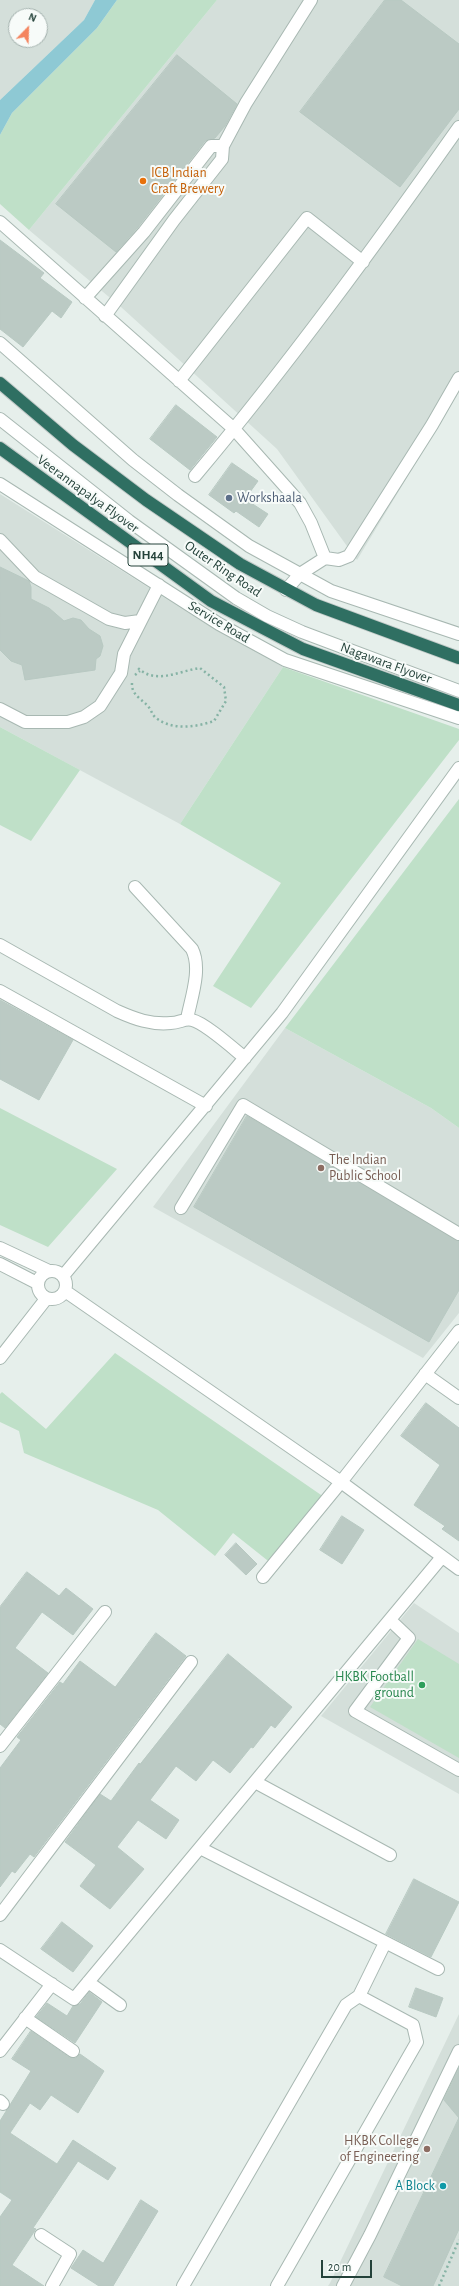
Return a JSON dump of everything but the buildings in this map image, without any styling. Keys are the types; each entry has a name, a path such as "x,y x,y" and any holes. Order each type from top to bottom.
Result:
{"highway":[{"name":"Veerannapalya Flyover","path":"0,383 73,445 146,500 259,574"},
{"name":"Veerannapalya Flyover","path":"0,448 212,601 303,649"},
{"name":"Outer Ring Road","path":"259,574 316,605 459,658"},
{"name":"Nagawara Flyover","path":"303,649 459,705"}],"street":[{"path":"105,316 222,159 223,146 246,103 311,0"},
{"path":"195,476 234,429 363,262 459,127"},
{"path":"85,298 126,253 211,146 223,146"},
{"path":"179,381 307,218 363,262"},
{"path":"0,222 234,429 300,503 311,523 325,558"},
{"path":"0,343 133,460 178,495 249,546 331,590 459,634"},
{"path":"286,590 300,574 325,558 339,560 349,556 432,425 459,378"},
{"name":"Outer Ring Road","path":"0,419 52,461 185,563 236,598 267,616 351,651 459,691"},
{"name":"Service Road","path":"2,489 159,585 219,624 285,660 459,718"},
{"path":"0,540 35,577 109,619 125,623 140,621"},
{"path":"0,709 25,722 68,722 84,717 100,706 121,673 124,654 159,585"},
{"path":"63,1276 282,1013 459,768"},
{"path":"135,887 192,949 196,956 197,968 187,1019"},
{"path":"0,945 132,1018 150,1023 173,1023 187,1019 199,1022 245,1058"},
{"path":"0,991 206,1106"},
{"path":"182,1208 243,1105 459,1234"},
{"path":"0,1248 49,1271 57,1272 63,1276 66,1284 65,1291 55,1300 46,1299 39,1292 37,1283 42,1275 49,1271"},
{"path":"0,1264 37,1283"},
{"path":"65,1291 341,1482 459,1569"},
{"path":"0,1358 46,1299"},
{"path":"263,1577 341,1482 459,1331"},
{"path":"425,1374 459,1398"},
{"path":"0,1950 74,1999 442,1557"},
{"path":"0,1746 105,1612"},
{"path":"390,1620 409,1638 356,1711 459,1770"},
{"path":"0,1915 191,1662"},
{"path":"255,1782 390,1855"},
{"path":"200,1848 438,1970"},
{"path":"183,2286 346,2005 359,1996 385,1943"},
{"path":"88,1982 120,2005"},
{"path":"0,2051 52,1984"},
{"path":"277,2286 417,2042 413,2026 359,1996"},
{"path":"25,2018 73,2051"},
{"path":"343,2286 459,2051"},
{"path":"41,2235 70,2254 52,2286"}],"path":[{"path":"124,654 140,671 154,677 165,677 183,670 200,668 224,687 226,700 214,721 198,726 176,726 156,718 148,706 137,697 131,685 140,671"},
{"path":"439,2286 459,2240"}],"shaded area":[{"path":"0,0 95,0 84,20 0,100"},
{"path":"217,0 459,0 459,392 357,560 277,449 121,307 29,230"},
{"path":"0,494 200,620 283,667 180,824 0,727"},
{"name":"The Indian Public School","path":"285,1028 431,1108 459,1128 459,1313 423,1358 153,1207"},
{"path":"414,1603 459,1633 459,1794 321,1716"},
{"name":"HKBK College of Engineering","path":"459,2014 459,2286 328,2286 330,2283"}],"green space":[{"path":"117,0 217,0 29,230 0,204 0,135 12,113 97,28"},
{"path":"283,667 459,729 459,740 251,1008 213,986 281,883 180,824"},
{"path":"0,727 80,770 31,841 0,825"},
{"path":"459,799 459,1128 431,1108 285,1028"},
{"path":"0,1108 117,1169 48,1247 0,1225"},
{"path":"115,1353 324,1497 272,1564 233,1533 215,1556 158,1510 24,1453 19,1431 0,1422 0,1394 2,1392 46,1429"},
{"name":"HKBK Football ground","path":"418,1639 459,1664 459,1758 370,1707"}],"water":[{"path":"95,0 117,0 97,28 12,113 0,135 0,100 84,20"}],"place":[{"name":"ICB Indian Craft Brewery","path":"143,181"},
{"name":"Workshaala","path":"229,498"},
{"name":"The Indian Public School","path":"321,1168"},
{"name":"HKBK Football ground","path":"422,1685"},
{"name":"HKBK College of Engineering","path":"427,2149"},
{"name":"A Block","path":"443,2186"}]}
